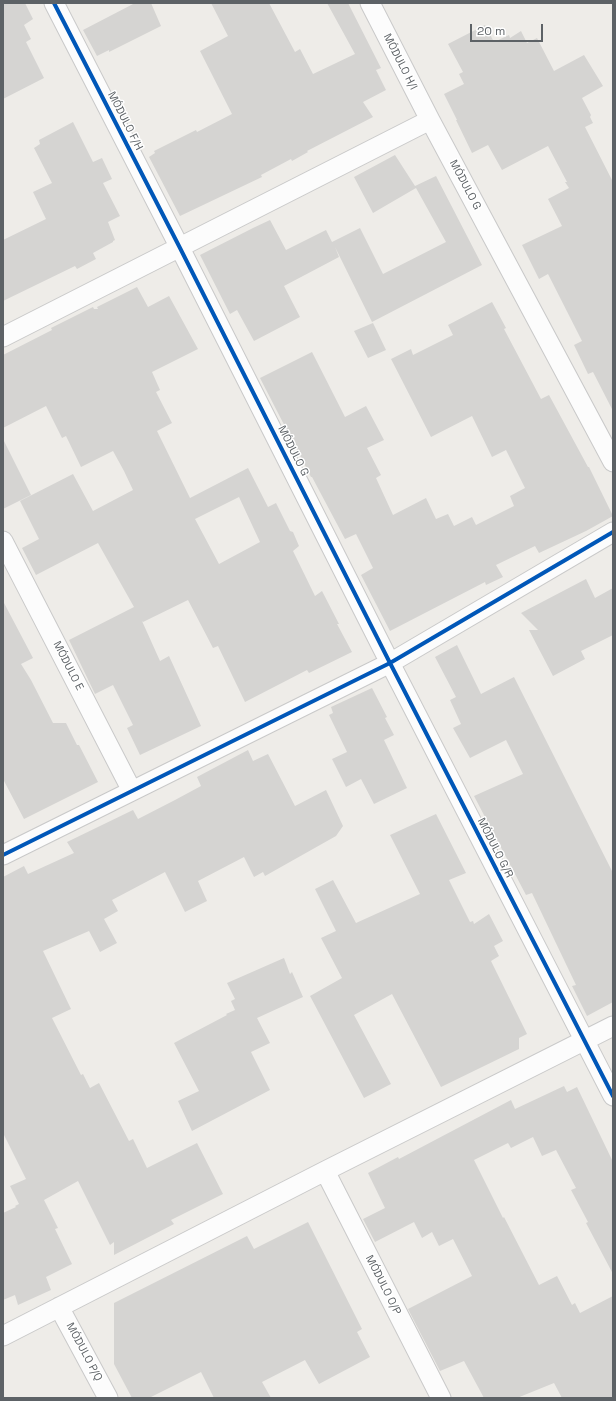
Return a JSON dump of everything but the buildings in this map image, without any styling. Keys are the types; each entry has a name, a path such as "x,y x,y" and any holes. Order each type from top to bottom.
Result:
{"street":[{"name":"MÓDULO F/H","path":"54,3 180,248"},
{"name":"MÓDULO H/I","path":"370,3 430,120"},
{"path":"3,337 430,120"},
{"name":"MÓDULO G","path":"430,120 613,462"},
{"name":"MÓDULO G","path":"180,248 390,663"},
{"path":"3,855 390,663 613,532"},
{"name":"MÓDULO E","path":"3,541 132,791"},
{"name":"MÓDULO G/R","path":"390,663 613,1096"},
{"path":"3,1336 325,1171 613,1026"},
{"name":"MÓDULO O/P","path":"325,1171 441,1398"},
{"name":"MÓDULO P/Q","path":"60,1307 108,1398"}],"cycle path":[{"path":"54,3 390,663 613,1096"},
{"path":"3,855 390,663 613,532"}]}
